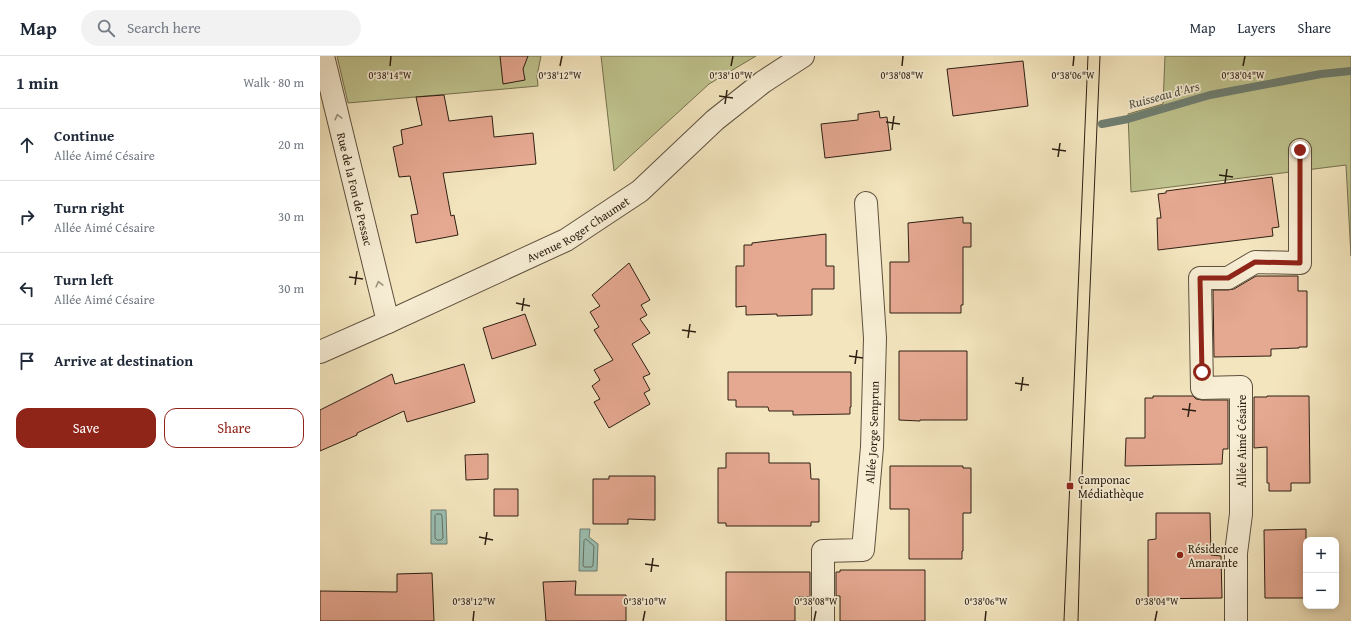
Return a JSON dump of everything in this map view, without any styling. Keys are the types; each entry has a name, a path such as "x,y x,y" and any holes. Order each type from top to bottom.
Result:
{"street":[{"name":"Rue de la Fon de Pessac","path":"324,56 388,322"},
{"name":"Avenue Roger Chaumet","path":"320,352 566,240 640,191 715,120 763,82 803,56"},
{"name":"Allée Aimé Césaire","path":"1236,621 1236,553 1241,514 1241,388 1202,388 1200,278 1228,278 1255,262 1300,263 1300,150"},
{"name":"Allée Jorge Semprun","path":"823,621 823,551 863,550 872,447 875,338 866,203"}],"green space":[{"path":"337,56 541,56 537,76 538,86 348,103"},
{"path":"601,56 756,56 709,84 614,171"},
{"path":"1165,56 1351,56 1351,256 1346,165 1131,192 1128,114 1163,104"}],"water":[{"path":"431,510 446,510 447,544 431,544"},
{"path":"580,529 590,529 589,537 598,544 597,571 579,571"}],"building":[{"path":"500,56 528,56 523,69 525,80 503,84"},
{"path":"1023,61 1028,106 953,116 947,69"},
{"path":"444,95 449,121 492,116 494,137 533,133 536,164 443,173 451,216 454,215 458,235 416,243 411,215 418,214 410,176 399,177 393,147 403,144 401,130 422,125 416,97"},
{"path":"879,111 880,118 887,117 891,150 825,158 821,124 858,120 858,114"},
{"path":"1272,177 1279,227 1272,228 1273,236 1158,250 1157,218 1161,218 1158,194 1166,193 1166,191"},
{"path":"963,217 963,223 971,223 971,247 963,247 963,305 961,305 961,313 890,313 890,262 909,262 908,223"},
{"path":"826,234 826,266 834,266 834,289 812,289 812,315 746,315 746,306 736,307 736,266 744,266 744,245"},
{"path":"629,263 650,300 641,305 647,315 640,319 650,333 632,344 650,374 643,377 650,390 644,393 650,404 609,428 594,402 600,399 592,386 600,380 594,370 613,360 594,330 599,327 590,312 600,306 592,295"},
{"path":"1256,276 1298,276 1298,291 1307,291 1307,347 1271,349 1271,356 1214,357 1213,290 1234,289"},
{"path":"525,314 536,345 492,359 483,328"},
{"path":"899,351 967,351 967,420 899,420"},
{"path":"464,364 475,402 407,422 404,411 357,433 357,435 320,451 320,410 392,374 395,384"},
{"path":"728,372 851,372 850,414 793,415 793,411 769,411 768,407 736,407 736,400 728,400"},
{"path":"1153,396 1193,396 1196,399 1202,400 1228,400 1228,449 1223,449 1222,464 1125,466 1126,438 1145,438 1145,398 1153,398"},
{"path":"1309,396 1310,483 1291,483 1291,491 1269,491 1269,483 1267,483 1267,447 1254,448 1254,397"},
{"path":"726,453 769,453 769,463 810,463 811,479 819,479 819,522 811,522 811,526 726,526 726,523 718,523 718,468 726,468"},
{"path":"488,454 488,479 466,480 465,455"},
{"path":"890,466 963,466 963,468 971,468 971,513 963,513 962,559 909,559 909,509 890,509"},
{"path":"609,476 655,476 655,520 628,519 628,524 593,524 593,479 609,479"},
{"path":"494,489 518,489 518,516 494,516"},
{"name":"Résidence Amarante","path":"1156,513 1210,513 1211,555 1221,556 1222,598 1148,599 1148,540 1156,539"},
{"name":"Résidence Amarante","path":"1306,529 1306,537 1303,537 1303,598 1265,598 1264,530"},
{"path":"840,570 925,570 925,621 840,621 840,596 836,596 836,572 840,572"},
{"path":"726,572 810,572 810,597 795,597 795,621 726,621"},
{"path":"432,573 434,621 320,621 320,591 397,592 397,574"},
{"path":"576,581 575,595 626,595 626,621 546,621 543,582"}],"waterway":[{"name":"Ruisseau d'Ars","path":"1102,124 1128,119 1210,95 1321,74 1351,71"}],"tram line":[{"path":"1064,621 1088,56"},
{"path":"1078,621 1082,476 1100,56"}],"place":[{"name":"Camponac Médiathèque","path":"1070,486"},
{"name":"Résidence Amarante","path":"1180,555"}],"route":[{"path":"1202,372 1200,278 1228,278 1255,262 1300,263 1300,150"}]}
